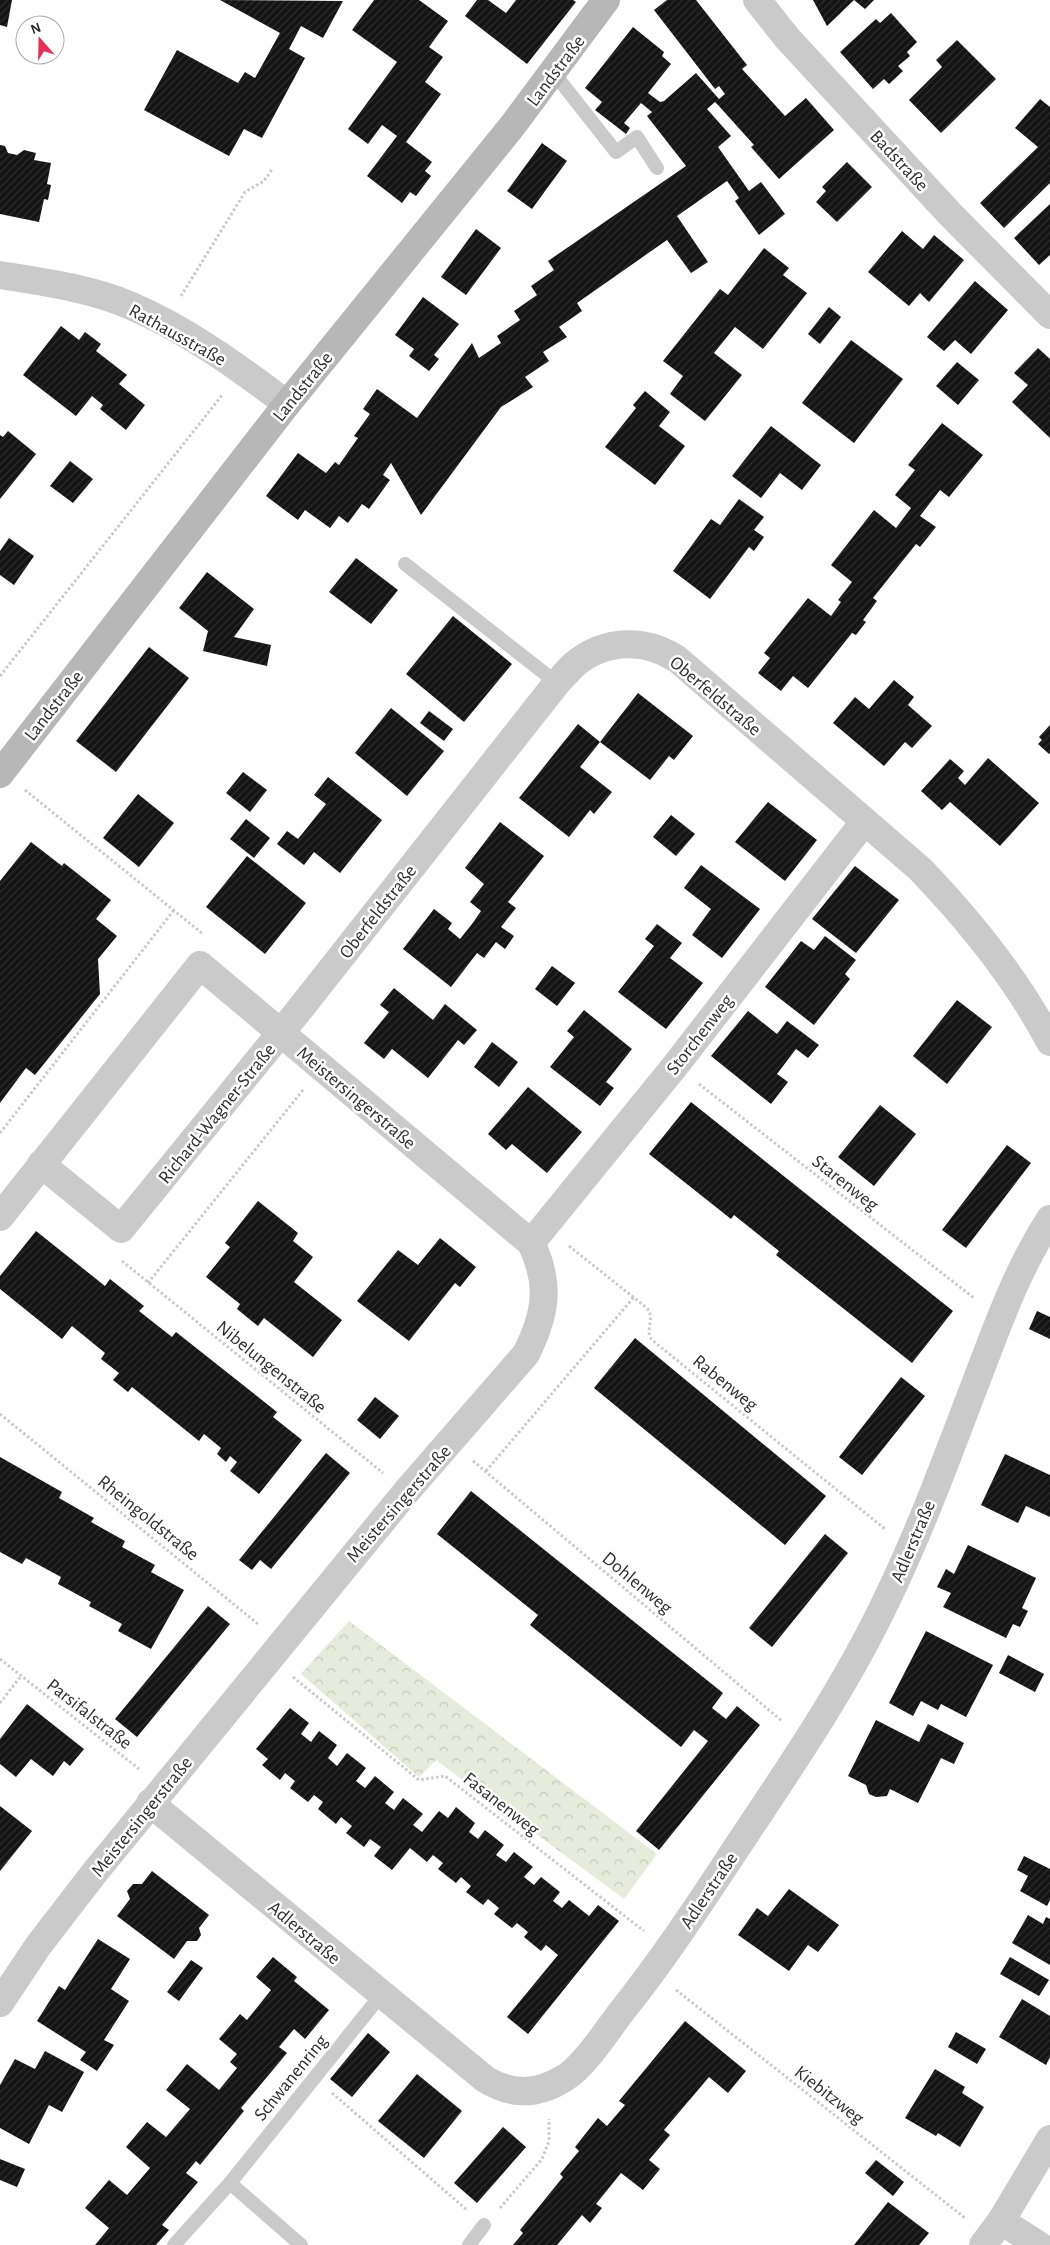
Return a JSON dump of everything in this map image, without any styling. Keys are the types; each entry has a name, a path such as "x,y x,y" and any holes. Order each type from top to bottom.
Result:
{"street":[{"name":"Landstraße","path":"0,774 287,404 484,163 554,72 606,0"},
{"name":"Badstraße","path":"757,0 780,30 950,214 1050,315"},
{"name":"Rathausstraße","path":"0,275 97,294 128,304 165,322 242,370 287,404"},
{"name":"Oberfeldstraße","path":"281,1033 557,683 574,664 604,647 616,644 642,645 662,650 706,684 920,870 955,907 1002,968 1050,1042"},
{"name":"Storchenweg","path":"538,1235 675,1066 864,822"},
{"name":"Richard-Wagner-Straße","path":"5,1200 41,1164 200,965 281,1033 121,1229 41,1164"},
{"name":"Meistersingerstraße","path":"0,2003 38,1946 157,1795 406,1492 526,1354 539,1328 543,1305 543,1284 538,1235 281,1033"},
{"name":"Adlerstraße","path":"157,1795 381,1995 485,2079 496,2086 516,2092 548,2086 569,2075 653,1972 669,1949 808,1741 872,1629 910,1550 1001,1317 1024,1264 1050,1219"},
{"path":"1039,2245 991,2234 1050,2139"}],"lane":[{"path":"554,72 616,152 637,137 658,168"},
{"path":"405,564 557,683"},
{"name":"Schwanenring","path":"174,2245 230,2182 381,1995"},
{"path":"230,2182 301,2245"},
{"path":"469,2245 484,2225"}],"path":[{"path":"165,322 244,192 264,181 272,168"},
{"path":"0,676 242,370"},
{"path":"0,1133 174,910"},
{"name":"Starenweg","path":"675,1066 812,1174 1001,1317"},
{"path":"148,1283 306,1086"},
{"name":"Rabenweg","path":"538,1235 634,1297 651,1312 649,1333 652,1340 910,1550"},
{"name":"Nibelungenstraße","path":"121,1261 406,1492"},
{"path":"486,1472 634,1297"},
{"name":"Rheingoldstraße","path":"0,1414 275,1650"},
{"name":"Dohlenweg","path":"451,1442 808,1741"},
{"name":"Fasanenweg","path":"275,1650 419,1780 445,1776 669,1949"},
{"name":"Parsifalstraße","path":"0,1659 157,1795"},
{"path":"0,1703 21,1676"},
{"name":"Kiebitzweg","path":"653,1972 991,2234"},
{"path":"313,2077 484,2225 546,2152 549,2141 548,2086"}],"green space":[{"path":"349,1621 657,1854 624,1899 436,1760 419,1777 301,1674"}],"building":[{"path":"0,0 12,0 7,27 0,25"},
{"path":"220,0 343,1 323,38 301,26 289,49 305,58 262,138 244,129 229,156 144,110 177,50 238,83 245,72 255,78 280,33"},
{"path":"374,0 419,0 448,21 429,47 443,57 425,82 441,94 406,142 432,162 425,171 431,176 416,196 410,192 402,203 367,176 397,136 382,125 368,144 348,129 397,62 352,30"},
{"path":"477,0 488,0 506,13 516,0 573,0 576,2 527,64 465,16"},
{"path":"667,0 696,0 747,65 742,69 785,116 806,98 834,130 779,179 751,147 754,145 715,102 707,109 731,136 718,147 749,191 761,182 785,214 759,235 735,201 739,198 727,181 677,216 708,262 691,273 667,240 577,303 582,311 559,327 567,337 543,352 549,361 525,377 533,387 501,407 421,515 391,463 383,475 390,480 369,509 362,504 348,523 339,516 330,528 305,510 298,520 266,496 298,453 326,473 335,462 339,465 358,438 354,436 370,414 363,409 377,389 417,418 472,343 479,358 501,343 497,336 520,320 514,311 537,295 531,286 554,270 548,261 686,166 647,116 652,112 641,103 624,123 630,128 626,134 595,110 602,102 585,88 633,27 664,52 662,56 671,64 648,93 660,102 664,101 696,73 719,99 725,94 719,86 715,89 654,10"},
{"path":"813,0 854,0 827,26"},
{"path":"854,0 874,0 865,9"},
{"path":"891,13 917,42 907,52 910,56 898,66 903,71 889,84 884,79 873,89 840,52 876,19 880,23"},
{"path":"957,40 996,79 941,133 909,100 942,67 936,60"},
{"path":"1040,99 1050,107 1050,183 1004,228 980,203 1038,147 1015,128"},
{"path":"542,143 567,161 532,209 507,191"},
{"path":"0,145 5,146 8,153 17,155 24,150 36,153 34,160 51,163 47,184 51,185 48,200 44,199 39,222 0,214"},
{"path":"847,162 872,187 837,222 816,202 826,191 822,187"},
{"path":"1050,204 1050,255 1039,265 1014,238"},
{"path":"476,229 501,248 466,295 441,277"},
{"path":"902,231 923,249 934,235 964,260 929,302 920,293 909,306 868,272"},
{"path":"764,248 789,268 783,275 807,293 763,349 735,327 714,353 742,375 705,421 670,394 683,376 663,361 720,289 728,295"},
{"path":"975,281 1008,310 971,354 955,340 944,351 927,337"},
{"path":"423,297 459,324 434,355 439,359 429,371 409,356 414,349 395,335"},
{"path":"829,307 841,317 820,344 808,334"},
{"path":"61,326 79,340 85,332 101,344 96,351 127,375 119,384 145,405 126,430 100,409 103,405 92,396 76,416 23,375"},
{"path":"851,340 903,379 854,443 802,403"},
{"path":"1038,348 1050,359 1050,438 1012,402 1028,385 1014,373"},
{"path":"957,362 979,380 958,405 936,386"},
{"path":"645,391 670,412 659,426 685,446 655,485 605,447 636,408 633,405"},
{"path":"942,423 983,455 949,497 940,490 920,516 936,527 920,547 916,544 873,598 877,601 863,620 866,622 856,635 852,633 808,688 793,676 781,691 758,673 770,658 764,653 808,598 831,616 841,602 838,600 852,582 831,565 874,510 896,528 911,508 895,495 915,470 908,465"},
{"path":"771,426 821,465 802,490 780,473 761,498 732,476"},
{"path":"8,431 36,454 0,499 0,435 3,437"},
{"path":"70,461 93,479 73,503 50,486"},
{"path":"739,499 764,517 754,530 764,537 754,551 749,547 710,599 673,571 711,519 720,525"},
{"path":"9,538 34,556 14,585 0,575 0,551"},
{"path":"356,558 398,590 371,624 329,592"},
{"path":"207,572 254,609 234,637 271,645 267,666 203,651 208,631 179,608"},
{"path":"453,616 512,664 464,722 406,674"},
{"path":"149,647 189,678 116,772 76,741"},
{"path":"894,680 914,697 908,705 932,726 912,748 905,742 884,766 833,723 855,697 869,709"},
{"path":"638,693 693,736 674,760 669,756 650,780 600,742"},
{"path":"391,708 444,751 407,796 355,753"},
{"path":"429,711 453,729 444,741 420,723"},
{"path":"578,724 600,742 580,767 612,792 594,814 590,810 569,837 519,798"},
{"path":"1050,725 1049,754 1038,744 1042,740 1039,737"},
{"path":"988,758 1039,803 1000,846 950,802 942,810 921,791 950,759 964,771 958,778 965,785"},
{"path":"243,772 267,790 250,812 226,793"},
{"path":"328,777 382,820 340,873 314,852 304,865 277,844 287,831 298,839 326,804 314,795"},
{"path":"138,794 174,823 139,867 103,838"},
{"path":"768,802 817,840 785,881 735,842"},
{"path":"671,815 695,834 676,856 653,837"},
{"path":"246,819 270,838 254,858 230,839"},
{"path":"500,822 544,856 508,902 516,908 501,927 514,936 505,949 496,942 484,958 477,953 451,987 403,949 434,909 452,923 448,929 460,939 472,924 481,911 470,902 484,884 465,868"},
{"path":"31,842 62,866 64,863 111,900 96,919 117,936 98,959 100,994 35,1075 26,1068 0,1103 0,881"},
{"path":"247,856 306,903 265,954 206,907"},
{"path":"701,865 760,909 722,958 692,935 711,909 684,888"},
{"path":"855,866 899,900 856,953 812,919"},
{"path":"657,924 682,943 670,958 703,983 666,1029 618,992 654,946 645,939"},
{"path":"825,936 856,960 845,974 850,979 814,1025 765,987 801,941 814,950"},
{"path":"552,966 575,983 557,1006 535,989"},
{"path":"394,988 433,1020 445,1004 477,1030 464,1045 458,1040 428,1078 392,1049 384,1059 364,1043 389,1012 380,1005"},
{"path":"957,1000 992,1027 947,1084 913,1056"},
{"path":"584,1010 632,1049 606,1082 614,1088 600,1106 550,1067 574,1037 567,1031"},
{"path":"748,1011 777,1034 787,1021 819,1045 808,1058 796,1049 777,1074 788,1082 771,1104 711,1056"},
{"path":"492,1042 518,1062 499,1087 474,1067"},
{"path":"528,1087 582,1132 547,1173 512,1144 506,1150 488,1134"},
{"path":"691,1102 953,1311 912,1363 776,1255 779,1251 734,1215 731,1219 649,1154"},
{"path":"880,1105 916,1134 874,1186 838,1157"},
{"path":"1007,1145 1031,1163 966,1248 942,1230"},
{"path":"258,1201 298,1233 293,1241 313,1257 294,1282 342,1320 313,1357 264,1318 258,1326 237,1309 240,1304 206,1277 230,1247 225,1243"},
{"path":"36,1231 105,1286 110,1279 144,1306 139,1311 172,1337 176,1332 277,1412 273,1417 302,1440 259,1494 230,1471 237,1462 230,1456 226,1462 217,1454 221,1448 204,1434 199,1441 132,1387 128,1392 113,1380 119,1373 101,1359 105,1353 72,1326 62,1339 0,1289 0,1276"},
{"path":"440,1238 476,1267 460,1287 455,1283 409,1341 357,1301 398,1250 418,1265"},
{"path":"1037,1311 1050,1317 1050,1339 1029,1329"},
{"path":"635,1338 826,1496 785,1545 594,1388"},
{"path":"901,1377 925,1396 862,1475 839,1457"},
{"path":"375,1397 399,1416 380,1439 357,1420"},
{"path":"326,1453 350,1473 271,1569 260,1560 252,1570 239,1560"},
{"path":"1005,1454 1050,1475 1050,1517 1026,1506 1018,1523 981,1505"},
{"path":"0,1457 62,1492 59,1498 94,1518 91,1522 125,1541 122,1547 155,1565 151,1572 184,1590 151,1649 118,1631 122,1624 89,1606 91,1602 58,1584 61,1577 26,1558 22,1564 0,1552"},
{"path":"471,1491 723,1693 712,1708 726,1719 737,1706 760,1725 659,1850 636,1831 708,1741 694,1730 681,1747 530,1625 538,1615 437,1534"},
{"path":"825,1534 848,1553 772,1647 749,1628"},
{"path":"968,1545 1036,1578 1022,1608 1028,1611 1020,1627 1013,1624 1006,1638 943,1607 951,1593 937,1587 946,1569 954,1574"},
{"path":"208,1606 230,1624 137,1737 115,1719"},
{"path":"926,1631 993,1665 966,1717 941,1704 938,1710 921,1701 913,1716 889,1703"},
{"path":"1008,1655 1044,1674 1035,1692 999,1673"},
{"path":"27,1704 84,1749 70,1766 64,1761 53,1776 31,1759 16,1777 0,1764 0,1739"},
{"path":"290,1708 309,1723 301,1734 311,1742 319,1731 337,1745 328,1758 337,1766 347,1753 366,1768 356,1781 365,1788 375,1776 394,1792 385,1803 394,1810 403,1798 423,1814 413,1825 422,1832 439,1811 448,1818 456,1807 475,1823 469,1832 478,1839 485,1830 504,1845 496,1855 506,1862 514,1852 533,1867 524,1877 534,1885 541,1877 560,1892 553,1901 562,1908 569,1900 589,1916 598,1905 619,1921 528,2034 507,2017 558,1955 546,1945 541,1951 524,1937 528,1932 517,1923 512,1928 494,1914 499,1908 488,1899 483,1905 466,1892 471,1886 461,1877 456,1883 438,1869 443,1863 433,1855 427,1862 410,1848 392,1870 374,1856 381,1847 370,1839 364,1847 346,1833 352,1826 341,1817 336,1824 318,1809 323,1802 314,1795 308,1802 290,1788 295,1781 285,1773 280,1780 262,1765 268,1759 256,1749"},
{"path":"876,1720 919,1742 928,1724 964,1743 954,1764 941,1758 918,1803 890,1789 887,1796 876,1797 869,1794 866,1785 848,1776"},
{"path":"0,1806 32,1831 0,1871"},
{"path":"1024,1856 1050,1869 1050,1900 1047,1906 1020,1891 1028,1876 1017,1870"},
{"path":"152,1871 209,1915 199,1928 201,1935 197,1941 187,1941 174,1959 117,1916 130,1899 127,1891 133,1884 142,1884"},
{"path":"789,1889 839,1925 818,1952 808,1945 789,1971 738,1935 757,1908 768,1916"},
{"path":"1028,1915 1043,1924 1046,1917 1050,1919 1050,1965 1012,1943"},
{"path":"98,1939 130,1959 111,1989 129,2001 104,2040 114,2045 97,2071 80,2060 86,2052 37,2021 59,1986 65,1990"},
{"path":"273,1957 297,1977 294,1981 329,2010 305,2039 294,2029 279,2047 287,2053 241,2108 244,2111 200,2165 196,2161 186,2173 198,2182 162,2225 169,2230 156,2245 95,2245 109,2228 85,2208 109,2180 127,2195 150,2168 126,2147 147,2122 166,2137 190,2109 166,2090 187,2064 219,2090 237,2068 230,2062 237,2054 219,2039 240,2014 247,2020 271,1990 256,1977"},
{"path":"1010,1957 1049,1980 1039,1996 1000,1974"},
{"path":"191,1960 203,1968 179,2001 167,1992"},
{"path":"1022,1999 1050,2016 1050,2057 1046,2065 999,2037"},
{"path":"685,2021 746,2071 728,2093 709,2077 664,2130 670,2135 649,2160 660,2169 643,2190 621,2173 596,2204 602,2208 590,2223 582,2215 557,2245 513,2245 523,2233 520,2230 563,2177 560,2174 579,2151 575,2147 598,2118 607,2126 625,2105 619,2101"},
{"path":"956,2032 986,2049 977,2064 948,2047"},
{"path":"368,2033 390,2052 352,2097 330,2079"},
{"path":"45,2051 84,2072 62,2112 49,2105 29,2144 0,2128 0,2085 15,2059 35,2069"},
{"path":"935,2069 965,2087 962,2093 984,2107 960,2147 938,2133 936,2136 905,2118"},
{"path":"417,2074 462,2111 424,2158 378,2121"},
{"path":"503,2127 526,2147 477,2203 454,2183"},
{"path":"0,2159 25,2169 17,2187 0,2180"},
{"path":"876,2160 904,2182 893,2196 865,2173"},
{"path":"888,2202 929,2233 919,2245 854,2245"}]}
